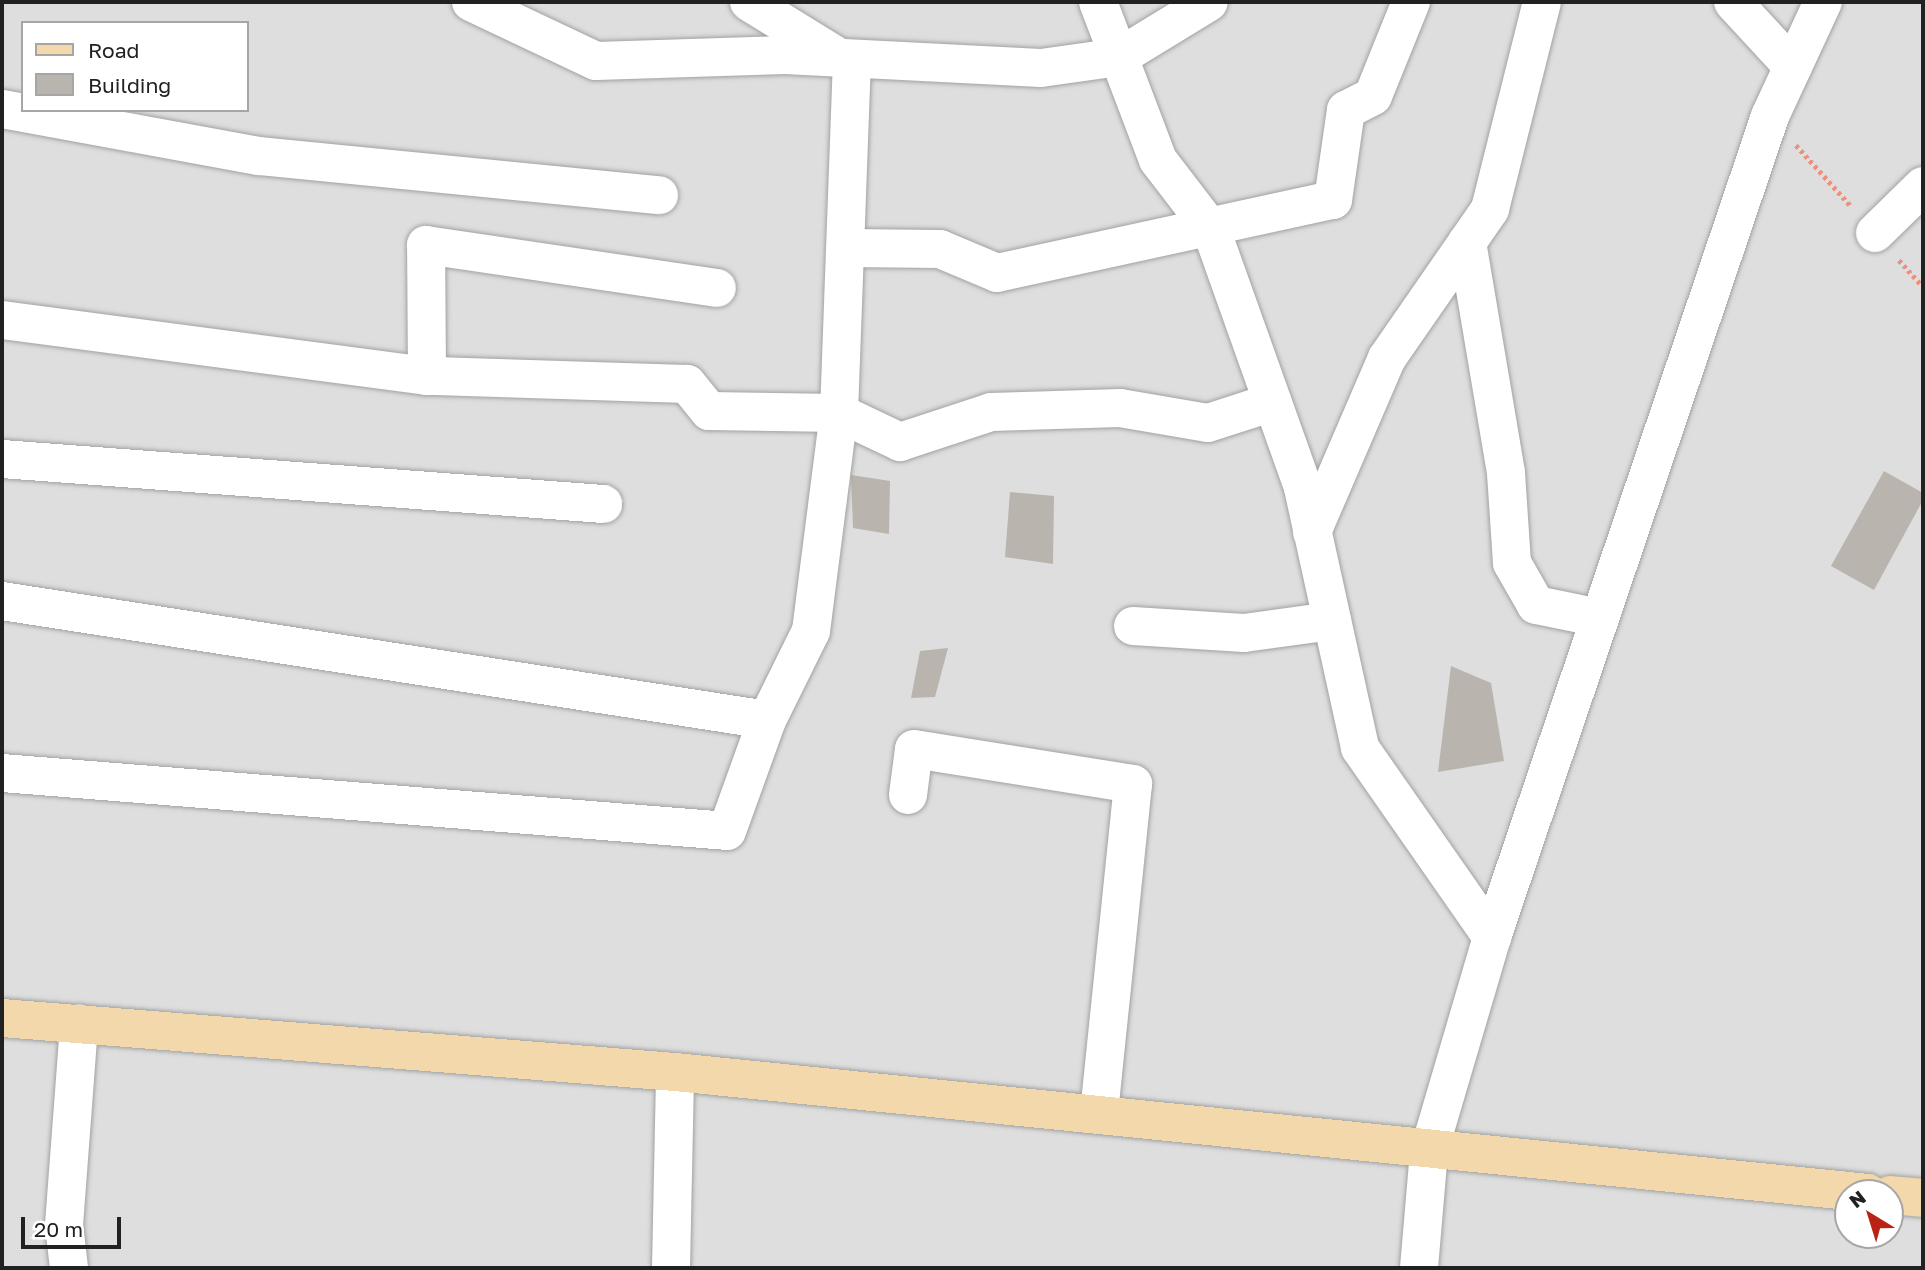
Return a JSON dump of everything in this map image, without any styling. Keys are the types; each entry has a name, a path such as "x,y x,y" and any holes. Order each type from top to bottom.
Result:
{"main road":[{"path":"2,1018 675,1072 1099,1113 1429,1151 1834,1190"},
{"path":"1904,1196 1923,1198"}],"street":[{"path":"471,2 596,61 785,55 1041,68 1119,57 1209,2"},
{"path":"749,2 847,60"},
{"path":"1098,2 1158,160 1212,229 1273,402 1312,531 1360,748 1492,937"},
{"path":"847,248 940,249 997,272 1212,229 1333,200 1346,110 1373,96 1411,2"},
{"path":"1312,531 1387,358 1490,209 1542,2"},
{"path":"1733,2 1793,67"},
{"path":"1419,1268 1429,1151 1492,937 1770,116 1823,2"},
{"path":"2,773 727,831 768,720 811,631 839,413 847,248 847,60"},
{"path":"2,109 259,156 659,195"},
{"path":"1875,233 1923,186"},
{"path":"1467,242 1506,473 1512,563 1536,605 1600,618"},
{"path":"427,376 426,245 717,288"},
{"path":"2,320 427,376 687,384 709,411 839,413 900,442 991,412 1120,408 1208,423 1273,402"},
{"path":"2,459 603,504"},
{"path":"2,601 768,720"},
{"path":"1133,626 1244,633 1332,621"},
{"path":"908,795 914,749 1133,784 1099,1113"},
{"path":"69,1268 64,1225 79,1024"},
{"path":"671,1268 675,1072"}],"path":[{"path":"1770,116 1923,287"}],"shaded area":[{"path":"2,2 1923,2 1923,1268 2,1268"}],"building":[{"path":"1884,471 1923,493 1923,500 1874,590 1831,566"},
{"path":"851,475 890,481 889,534 853,528"},
{"path":"1010,492 1054,496 1053,564 1005,557"},
{"path":"948,648 935,697 911,698 920,651"},
{"path":"1451,666 1491,683 1504,761 1438,772"}]}
